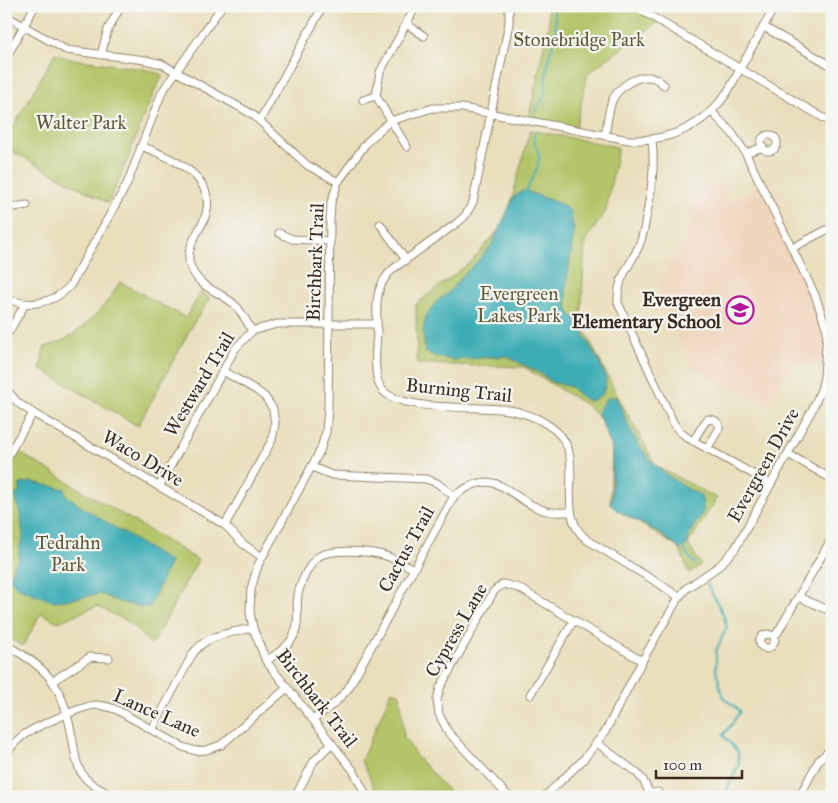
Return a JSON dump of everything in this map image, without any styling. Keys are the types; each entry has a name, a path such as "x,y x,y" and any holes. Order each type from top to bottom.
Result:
{"street":[{"path":"6,58 35,6"},
{"path":"101,55 108,30 121,6"},
{"path":"6,298 25,304 50,300 70,286 125,189 159,98 222,6"},
{"path":"260,120 323,6"},
{"path":"407,147 376,96 380,72 416,6"},
{"name":"Burning Trail","path":"509,6 509,23 475,194 469,210 458,223 386,275 382,282 377,297 376,362 379,383 386,394 410,404 509,410 537,419 556,431 569,450 570,512 576,528 587,540 679,597"},
{"path":"634,6 832,123"},
{"name":"Birchbark Trail","path":"367,797 357,776 266,661 253,628 250,606 251,589 262,556 320,451 327,425 331,208 338,182 367,142 390,121 439,107 462,108 629,140 652,140 687,128 711,111 727,92 775,6"},
{"path":"6,16 66,50 153,61 176,72 260,120 307,165 338,182"},
{"path":"407,24 424,36"},
{"path":"764,27 832,66"},
{"path":"605,136 612,101 622,87 636,79 645,78 654,78 664,85"},
{"path":"363,100 376,96"},
{"name":"Evergreen Drive","path":"544,797 597,744 611,723 642,661 679,597 687,588 719,566 731,555 812,410 821,390 825,370 826,336 829,330 815,295 746,153 732,133 711,111"},
{"path":"652,140 654,170 643,235 639,247 620,280 618,303 672,422 679,431 693,441 771,484"},
{"path":"141,146 155,151 187,169 201,182 207,206 203,222 192,242 189,263 201,283 235,305 252,331"},
{"path":"746,153 763,147"},
{"path":"6,203 14,207 27,205"},
{"path":"380,224 406,260"},
{"path":"792,248 832,227"},
{"path":"279,233 292,239 330,241"},
{"path":"6,337 25,304"},
{"name":"Westward Trail","path":"159,487 238,344 252,331 277,324 377,324"},
{"path":"223,371 265,397 273,409 275,424 272,440 225,526"},
{"name":"Waco Drive","path":"6,389 18,403 33,413 225,526 243,544 262,556"},
{"path":"821,390 832,394"},
{"path":"6,459 33,413"},
{"path":"693,441 705,422 714,420 719,424 719,429 707,449"},
{"path":"788,454 832,478"},
{"path":"312,467 332,475 426,479 438,483 454,496"},
{"name":"Cactus Trail","path":"313,720 344,694 454,496 474,483 489,483 502,486 541,509 550,512 570,512"},
{"path":"774,636 799,597 832,538"},
{"path":"266,661 284,648 292,639 298,626 298,591 312,564 318,557 325,554 342,552 379,554 391,557 414,569"},
{"name":"Cypress Lane","path":"510,797 445,727 438,706 440,688 490,596 503,584 520,588 642,661"},
{"path":"799,597 832,612"},
{"path":"530,694 574,620"},
{"path":"152,730 198,647 206,640 216,636 253,628"},
{"path":"6,645 38,664 54,681 68,715 77,765 82,774 92,784 114,797"},
{"path":"54,681 90,657 109,658"},
{"name":"Lance Lane","path":"6,755 25,734 94,705 104,706 120,712 188,749 211,750 221,745 287,688"},
{"path":"295,797 314,761 332,743"},
{"path":"597,744 637,772 650,795 658,792"},
{"path":"798,797 819,760 832,748"}],"shaded area":[{"name":"Evergreen Elementary School","path":"721,182 728,201 760,186 824,331 824,364 792,363 767,408 690,365 656,290 687,236 701,187"}],"green space":[{"name":"Stonebridge Park","path":"547,6 634,6 659,21 588,73 575,130 528,121 549,22"},
{"name":"Walter Park","path":"55,53 66,58 144,69 163,75 108,203 6,148 6,140"},
{"name":"Evergreen Lakes Park","path":"530,130 618,147 606,211 585,242 581,323 656,466 717,498 688,544 701,565 689,573 680,549 610,504 612,448 601,420 586,405 524,367 417,364 416,304 472,261 506,221"},
{"path":"120,282 186,318 201,292 210,299 193,324 138,426 40,369 45,347 64,340 80,329 103,306"},
{"name":"Tedrahn Park","path":"17,451 198,560 152,645 127,621 97,606 58,622 41,613 23,646 6,637 6,551 9,522 6,511 6,468"},
{"path":"392,690 400,694 404,737 416,756 454,797 378,797 361,761"}],"water":[{"path":"522,191 561,204 570,211 574,231 566,286 567,304 569,313 581,323 585,337 606,378 602,394 595,399 589,401 584,399 571,387 552,382 540,373 506,356 454,360 437,357 425,352 423,332 426,316 436,302 449,292 492,244 514,197"},
{"path":"616,397 633,435 642,450 656,466 672,479 700,495 703,510 689,536 688,544 680,549 659,533 616,510 610,504 612,496 612,448 597,412 606,399"},
{"path":"32,482 65,489 66,495 82,507 170,562 149,608 122,603 100,594 52,601 16,587 10,577 14,565 19,558 19,548 23,538 21,517 15,495 20,492 20,484"}],"waterway":[{"path":"536,111 544,97 548,62 556,29 553,6"},
{"path":"526,191 539,160 534,134"},
{"path":"684,546 686,553 695,564"},
{"path":"707,584 723,614 727,626 716,651 716,670 723,697 740,711 723,735 738,752 739,764 723,797"}],"place":[{"name":"Evergreen Elementary School","path":"740,310"}]}
